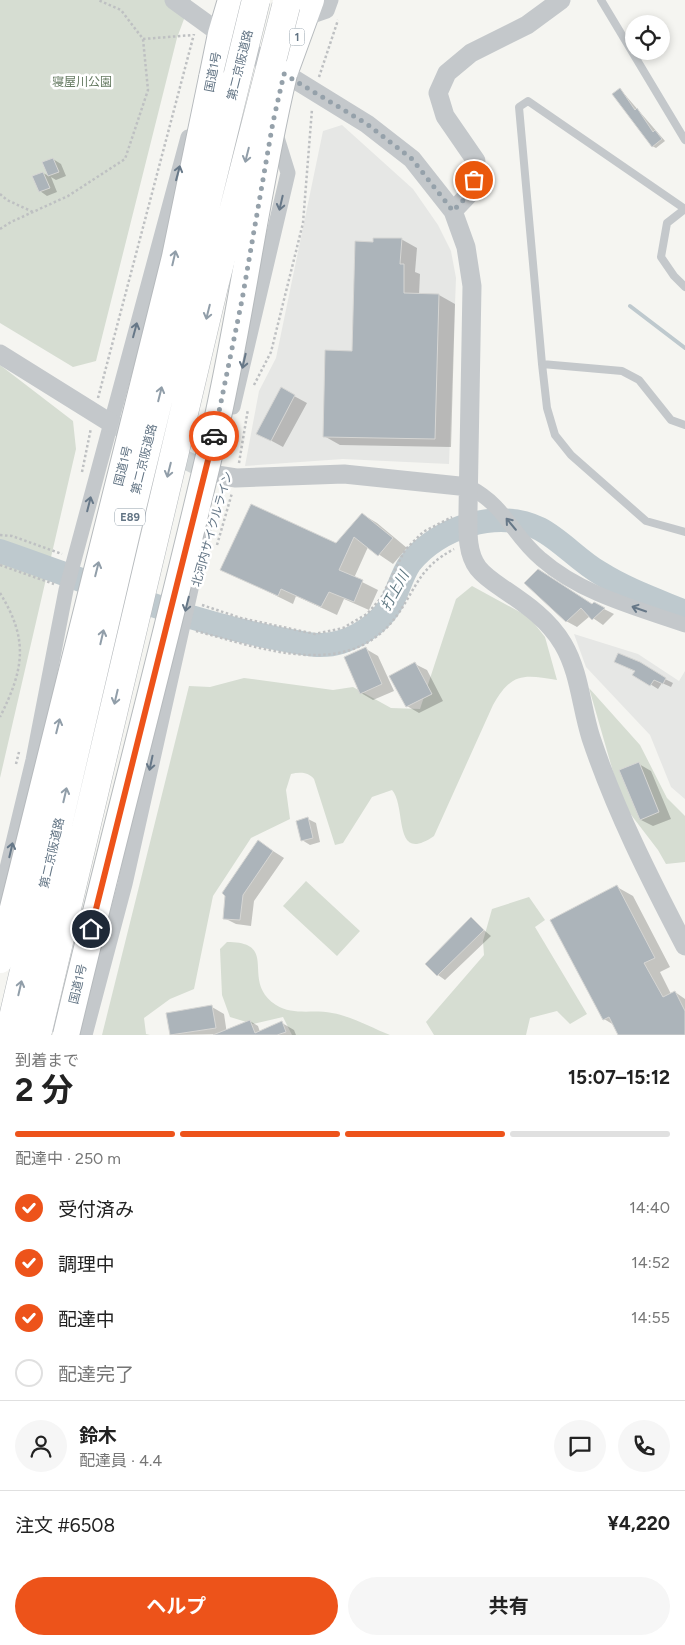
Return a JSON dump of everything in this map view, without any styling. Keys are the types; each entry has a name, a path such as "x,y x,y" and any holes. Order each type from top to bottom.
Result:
{"highway":[{"name":"第二京阪道路","path":"9,1035 126,532 256,0"},
{"name":"国道1号","path":"66,1035 212,443 242,300 273,122 300,8"},
{"name":"E89","path":"37,1035 204,325 300,8"},
{"name":"国道1号","path":"0,960 175,257 225,12"}],"street":[{"path":"174,0 225,12 284,74 367,124 412,159 453,211 466,247 472,286 469,487 462,512 462,545 478,568 488,578 536,612 563,644 575,673 591,738 626,827 685,946"},
{"path":"300,8 327,11 331,0"},
{"path":"453,211 473,190 476,161 445,116 438,93 446,74 471,53 527,25 561,0"},
{"path":"0,897 33,760 66,590 198,99 212,78"},
{"path":"85,1035 125,884 181,627 288,172 273,122"},
{"path":"2,359 110,422"},
{"path":"217,476 236,478 344,474 469,487 487,496 540,558 578,585 685,625"}],"lane":[{"path":"601,0 685,140"},
{"path":"685,287 674,276 661,257 668,223 685,210 528,101 519,107 542,364 547,408 555,435 572,456 646,521 685,532"},
{"path":"542,364 622,371 640,380 671,420 685,425"}],"path":[{"path":"0,230 32,212 68,196 125,159 148,90 143,39 121,10 98,0"},
{"path":"252,390 270,352 303,223 314,91 339,18"},
{"path":"143,39 193,35"},
{"path":"0,194 6,200 32,212"},
{"name":"北河内サイクルライン","path":"215,550 236,478 250,399"},
{"path":"188,601 241,618 264,622 286,629 315,634 331,632 355,622 367,614 381,598 405,550 423,532 462,512"},
{"path":"0,535 12,536 64,556"},
{"path":"181,627 292,654 329,656 349,652 364,645 387,628 398,615 426,568 462,545"},
{"path":"0,565 57,585"},
{"path":"0,593 16,625 20,644 19,672 0,717"}],"shaded area":[{"path":"342,125 413,189 438,225 451,251 456,278 449,464 343,459 245,466 259,391 276,358 323,131"},
{"path":"574,634 638,654 679,681 685,671 685,799 671,787 650,735 586,667"}],"green space":[{"name":"寝屋川公園","path":"0,0 191,0 177,38 96,361 73,367 0,323"},
{"path":"0,365 73,421 76,449 0,778"},
{"path":"472,586 529,617 545,637 557,680 535,677 519,678 512,681 500,694 493,705 434,836 421,843 412,843 406,839 399,808 392,790 372,797 343,843 335,845 314,779 304,773 291,774 286,790 290,819 251,838 213,896 194,989 170,999 144,1018 146,1034 150,1035 102,1035 189,686 210,687 244,678 333,690 353,687 391,708 420,709 456,599"},
{"path":"589,688 640,745 667,798 685,816 685,862 666,864 658,850 622,803"},
{"path":"306,881 360,931 337,956 283,906"},
{"path":"529,897 545,920 535,927 587,1014 570,1024 557,1011 530,1018 526,1035 434,1035 426,1022 484,955 483,941 492,909"},
{"path":"227,942 243,944 252,948 258,964 260,985 265,995 276,1005 289,1010 325,1012 339,1015 354,1019 390,1035 292,1035 283,1017 253,1024 230,1017 222,995 220,949"}],"building":[{"path":"620,88 635,110 637,108 653,132 655,130 662,139 652,147 612,94"},
{"path":"53,158 59,172 48,176 42,162"},
{"path":"43,172 50,188 39,192 32,176"},
{"path":"373,238 402,238 400,264 404,264 404,293 439,294 435,439 323,437 325,350 352,351 355,241 373,242"},
{"path":"281,387 295,395 271,441 256,434"},
{"path":"251,504 336,543 362,513 393,538 378,556 354,537 339,570 363,580 354,602 329,592 321,607 281,589 278,596 220,570"},
{"path":"538,569 592,604 594,602 605,608 592,620 581,608 566,622 524,583"},
{"path":"366,647 382,684 360,694 344,657"},
{"path":"618,653 640,662 666,678 663,684 654,680 650,686 632,675 635,671 614,662"},
{"path":"415,662 432,694 406,707 389,676"},
{"path":"639,762 659,812 640,820 619,770"},
{"path":"308,817 313,838 301,841 296,821"},
{"path":"258,840 273,851 243,895 240,920 223,919 225,896 222,893"},
{"path":"617,885 655,958 644,963 663,997 675,991 685,1011 685,1035 618,1035 609,1017 603,1020 550,920"},
{"path":"471,917 484,930 437,976 425,964"},
{"path":"212,1005 216,1028 170,1035 166,1013"},
{"path":"250,1020 255,1033 282,1021 286,1032 277,1035 213,1035"}],"waterway":[{"path":"630,306 685,348"},
{"name":"打上川","path":"0,551 170,611 240,630 308,644 324,645 341,642 355,636 380,618 390,606 410,563 422,550 436,540 452,531 470,525 506,520 524,523 540,529 592,568 610,579 685,612"}],"tunnel":[{"path":"109,422 216,475"}],"way so far":[{"path":"214,436 242,300 273,122 284,74 367,124 412,159 440,192 453,211 473,190 474,180"}],"route":[{"path":"91,929 214,436"}]}
